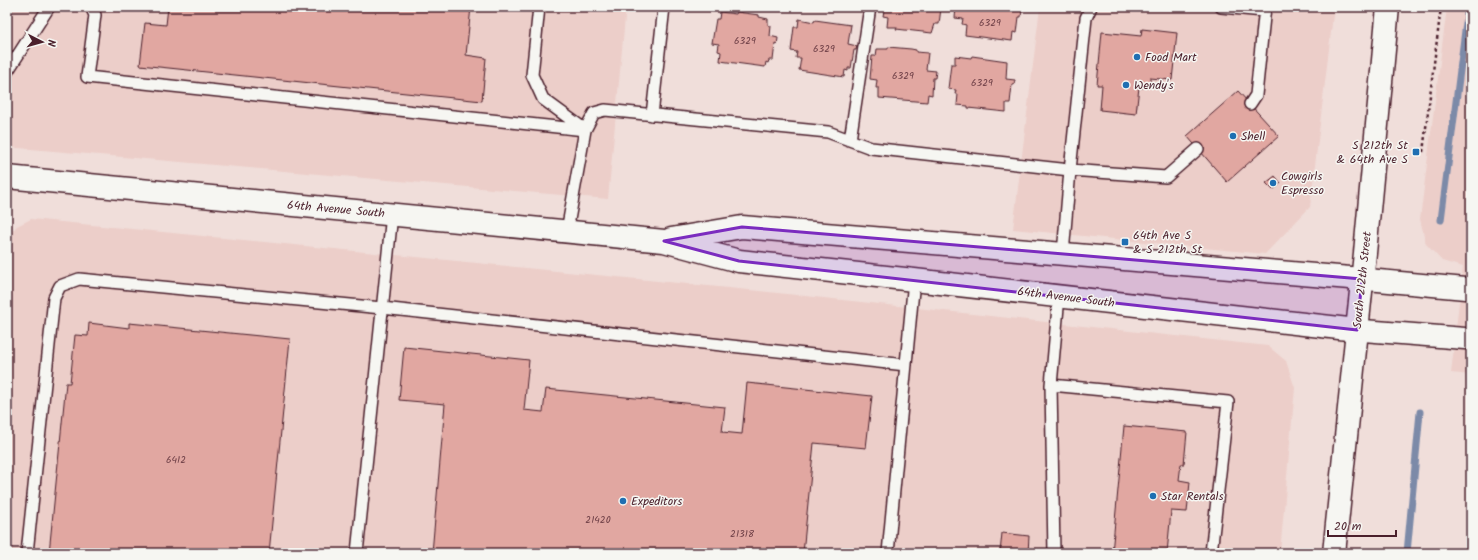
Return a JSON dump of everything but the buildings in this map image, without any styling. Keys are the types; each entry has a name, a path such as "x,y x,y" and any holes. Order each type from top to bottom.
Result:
{"street":[{"name":"South 212th Street","path":"1334,553 1388,7"},
{"name":"64th Avenue South","path":"7,177 664,240 740,261 1357,330 1471,339"},
{"name":"64th Avenue South","path":"664,240 742,227 1471,289"}],"lane":[{"path":"7,72 49,7"},
{"path":"91,7 95,15 87,77 584,130"},
{"path":"539,7 532,75 543,99 584,130"},
{"path":"652,114 664,7"},
{"path":"850,140 870,7"},
{"path":"1063,254 1086,18 1090,7"},
{"path":"1221,7 1264,9 1256,95 1250,104"},
{"path":"567,231 584,130 594,113 604,110 828,132 871,148 1070,170 1166,177 1198,149"},
{"path":"357,553 392,214"},
{"path":"27,553 54,298 60,286 79,279 382,308 906,366"},
{"path":"888,553 914,280"},
{"path":"1054,553 1051,385 1059,296"},
{"path":"1051,385 1228,402 1212,553"}],"path":[{"path":"1423,152 1441,7"}],"highlighted area":[{"path":"742,227 1362,279 1357,330 739,261 664,241"}],"shaded area":[{"path":"7,7 626,7 608,199 7,147"},
{"path":"1040,7 1334,7 1310,207 1265,254 1013,229"},
{"path":"1447,7 1471,7 1471,375 1451,373 1463,267 1442,261 1426,244 1420,219"},
{"path":"31,219 759,291 1268,346 1286,361 1295,388 1280,553 7,553 7,237 17,226"}],"waterway":[{"path":"1441,220 1468,7"},
{"path":"1407,553 1420,412"}],"place":[{"name":"Food Mart","path":"1137,57"},
{"name":"Wendy's","path":"1126,85"},
{"name":"Shell","path":"1233,136"},
{"name":"S 212th St & 64th Ave S","path":"1416,152"},
{"name":"Cowgirls Espresso","path":"1273,183"},
{"name":"64th Ave S & S 212th St","path":"1125,242"},
{"name":"Star Rentals","path":"1153,496"},
{"name":"Expeditors","path":"623,501"}]}
